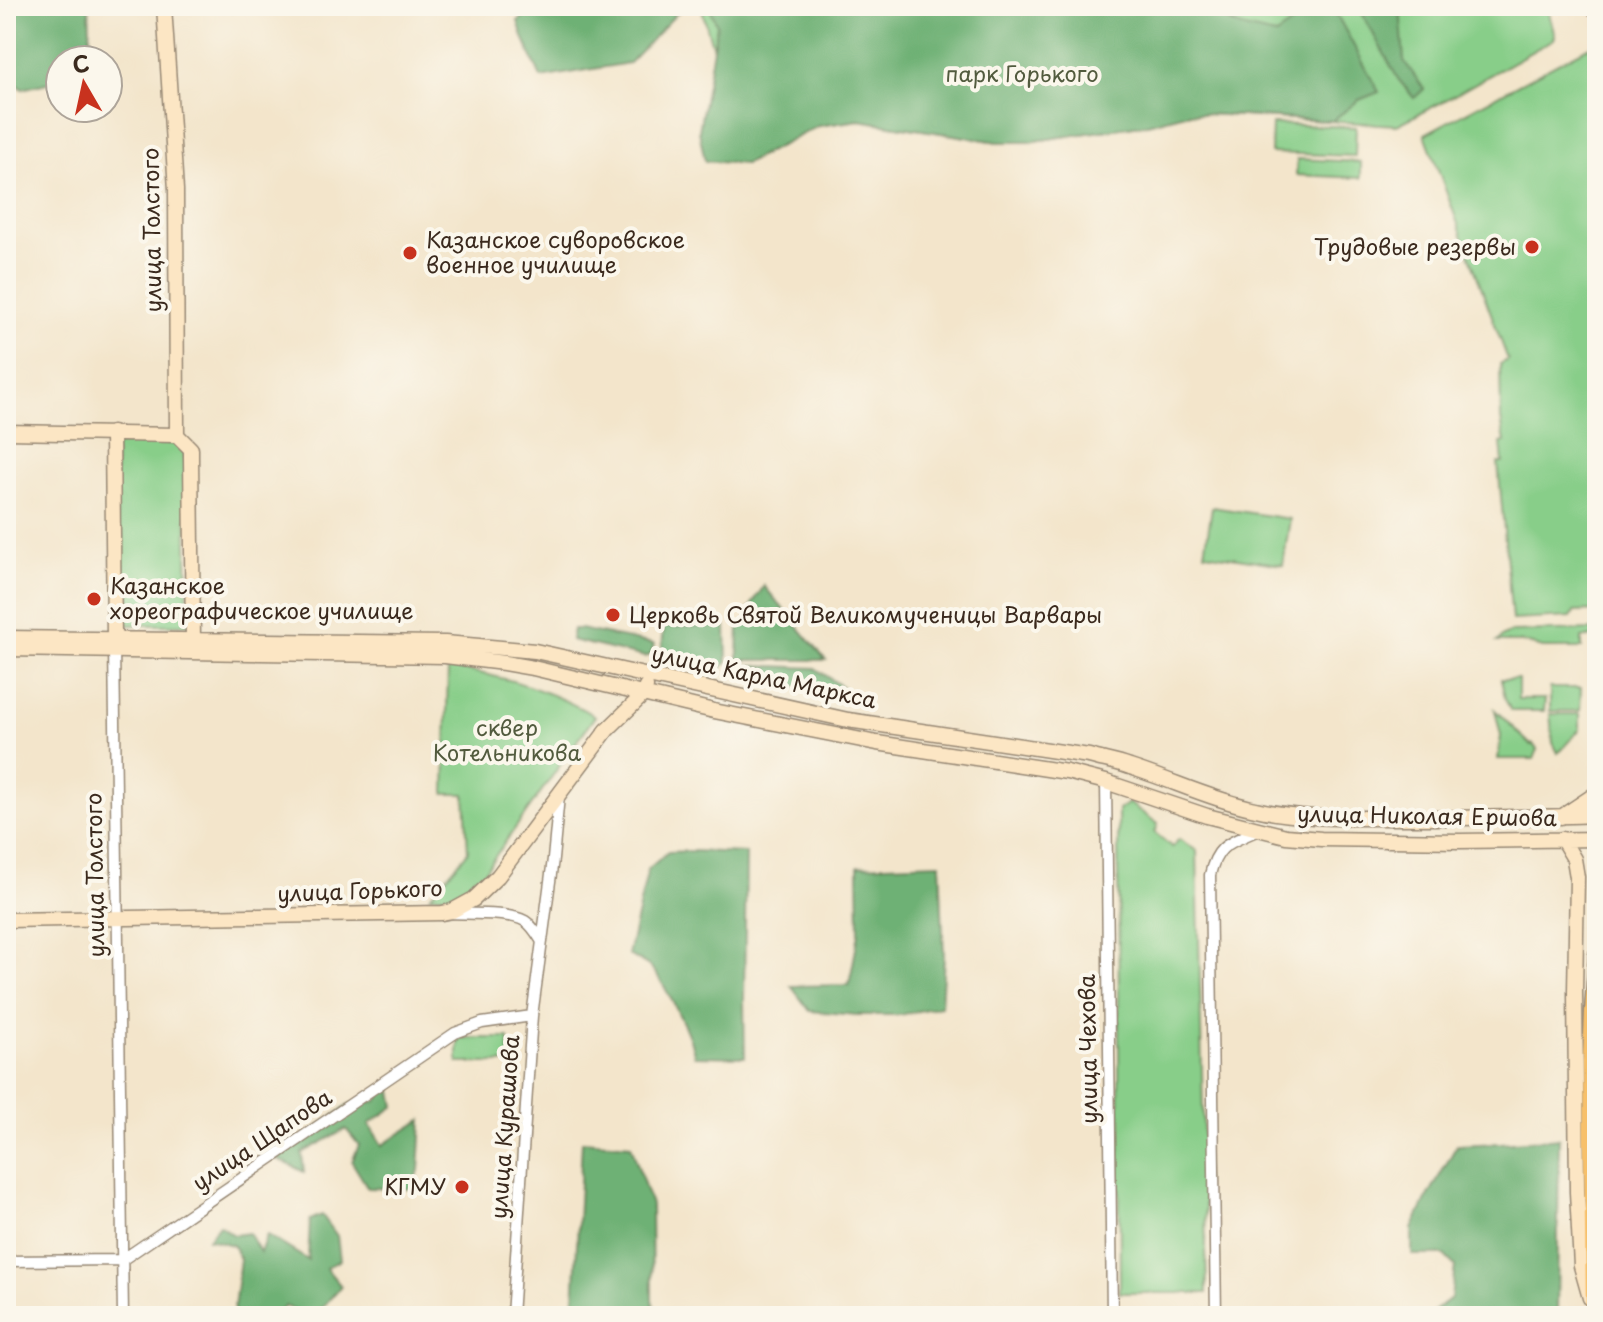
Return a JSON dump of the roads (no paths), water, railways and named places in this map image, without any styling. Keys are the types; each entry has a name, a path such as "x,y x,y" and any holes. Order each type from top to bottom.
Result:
{"main road":[{"name":"улица Толстого","path":"164,6 176,190 177,435 191,449 193,640"},
{"path":"6,432 177,435"},
{"name":"улица Толстого","path":"112,433 114,645"},
{"name":"улица Карла Маркса","path":"6,638 114,645 445,656 504,663 714,711 863,740 1067,772 1258,830"},
{"name":"улица Карла Маркса","path":"6,649 193,640 445,643 535,651 848,720 1089,756 1223,800 1281,814 1503,818"},
{"name":"улица Горького","path":"6,920 452,911 474,899 490,884 607,730 644,694 651,676"},
{"path":"1561,817 1597,793"},
{"name":"улица Николая Ершова","path":"1503,818 1597,815"},
{"name":"улица Николая Ершова","path":"1258,830 1321,839 1597,839"},
{"path":"1562,839 1574,859 1577,877 1577,1192 1581,1266 1594,1315"},
{"path":"1594,1315 1591,1061 1597,955"}],"street":[{"name":"улица Толстого","path":"114,645 123,1316"},
{"name":"улица Чехова","path":"1106,782 1112,1316"},
{"name":"улица Курашова","path":"512,1316 532,1016 559,794"},
{"path":"1216,1316 1210,875 1213,859 1220,849 1258,830"},
{"path":"442,913 513,916 532,927 542,942"},
{"name":"улица Щапова","path":"122,1260 455,1033 482,1023 532,1016"},
{"path":"6,1261 122,1260"}],"place":[{"name":"Трудовые резервы","path":"1532,247"},
{"name":"Казанское суворовское военное училище","path":"410,253"},
{"name":"Казанское хореографическое училище","path":"94,599"},
{"name":"Церковь Святой Великомученицы Варвары","path":"613,615"},
{"name":"КГМУ","path":"462,1187"}],"park label":[{"name":"парк Горького","path":"1022,74"},
{"name":"сквер Котельникова","path":"507,740"}]}
